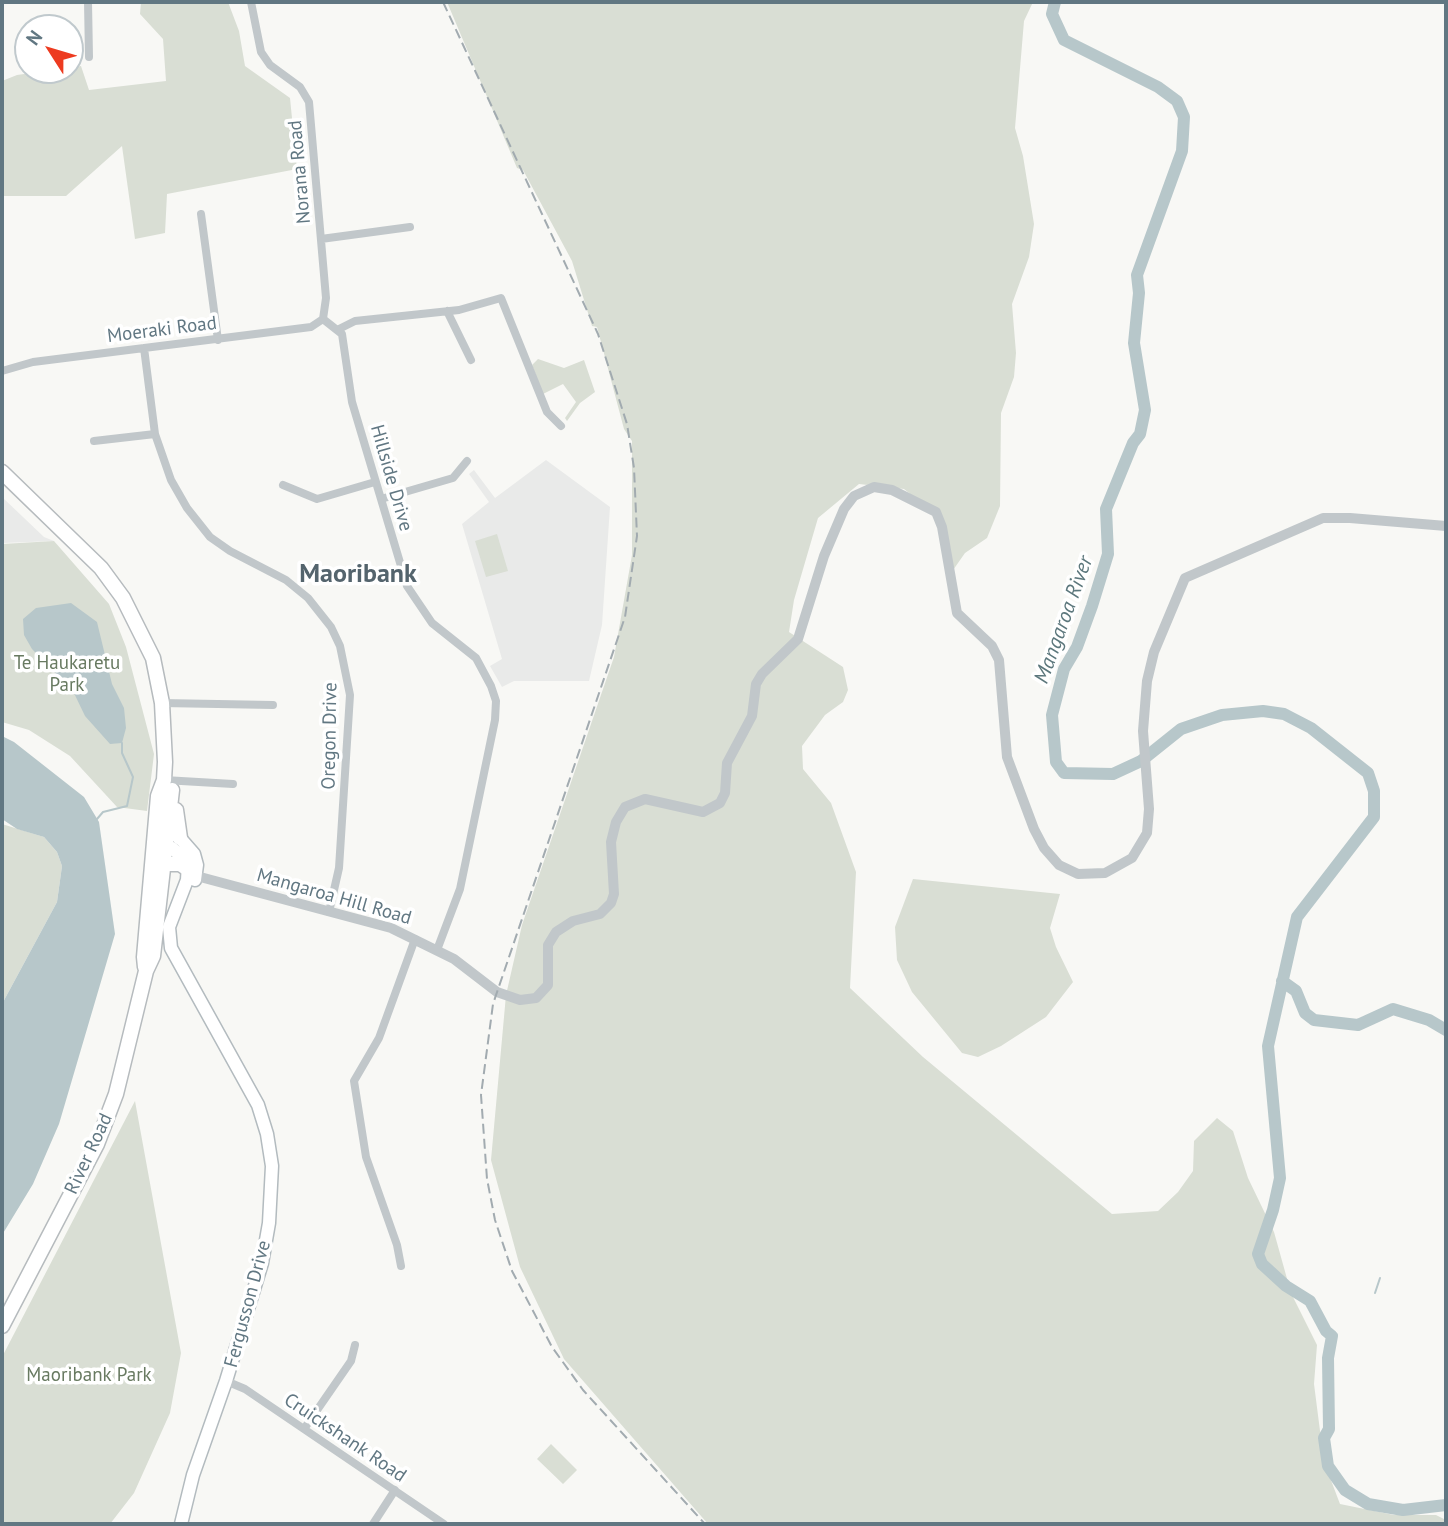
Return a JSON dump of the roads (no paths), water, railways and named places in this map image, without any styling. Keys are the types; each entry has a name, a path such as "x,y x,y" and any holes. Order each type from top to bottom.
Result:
{"highway":[{"path":"2,472 87,552 119,591 153,658 162,703 168,785 165,839"},
{"path":"165,839 158,796 168,785"},
{"name":"River Road","path":"2,1326 97,1144 127,1056 146,971 158,933 165,839"},
{"name":"River Road","path":"146,971 144,957 165,839"},
{"path":"165,864 180,864 191,874"}],"main road":[{"path":"165,839 185,858 191,874"},
{"name":"Fergusson Drive","path":"181,1524 194,1475 262,1263 269,1223 272,1166 267,1134 258,1105 184,970 173,955 169,934 191,874"}],"street":[{"path":"88,2 89,57"},
{"name":"Norana Road","path":"251,2 261,52 270,65 300,87 309,102 327,307 323,318"},
{"path":"201,214 218,340"},
{"path":"321,239 410,227"},
{"path":"323,318 339,329 355,321 447,311 501,298 547,412 561,426"},
{"path":"447,311 471,360"},
{"name":"Moeraki Road","path":"2,371 33,362 311,327 323,318"},
{"name":"Hillside Drive","path":"339,329 344,340 352,402 411,594 432,623 471,652 486,676 496,701 495,720 460,889 454,911 437,950"},
{"name":"Oregon Drive","path":"144,348 155,434 171,480 187,508 210,537 230,551 286,580 308,598 331,627 340,646 350,695 339,868 328,912"},
{"path":"94,442 155,434"},
{"path":"381,499 453,478 467,461"},
{"path":"284,485 317,499 375,482"},
{"name":"Mangaroa Hill Road","path":"191,874 391,928 437,950 497,992 520,1000 536,998 548,985 548,945 556,932 573,921 600,914 611,903 614,894 611,842 616,822 625,807 645,799 708,811 720,803 725,793 727,763 748,726 756,684 762,674 798,639 824,556 839,519 850,500 868,488 892,490 932,508 938,516 953,603 963,621 992,646 998,655 1003,682 1010,768 1034,828 1054,861 1072,872 1095,875 1112,871 1132,858 1141,847 1149,827 1143,743 1150,667 1185,578 1323,519 1334,517 1446,526"},
{"path":"162,703 273,705"},
{"path":"168,785 233,784"},
{"path":"401,1266 397,1245 365,1151 354,1081 379,1038 415,939"},
{"path":"304,1429 351,1361 355,1345"},
{"name":"Cruickshank Road","path":"226,1381 245,1389 444,1524"},
{"path":"373,1524 395,1490"}],"waterway":[{"name":"Mangaroa River","path":"1055,2 1052,14 1064,40 1158,87 1177,101 1184,117 1182,151 1137,275 1139,293 1134,343 1145,410 1140,434 1133,443 1106,509 1108,554 1077,647 1064,669 1052,715 1056,762 1064,773 1113,774 1141,761 1181,729 1222,715 1263,711 1284,714 1311,728 1368,773 1374,791 1374,817 1297,917 1268,1046 1280,1178 1273,1210 1258,1254 1262,1264 1286,1286 1310,1301 1326,1331 1332,1336 1328,1358 1329,1429 1324,1438 1328,1466 1345,1490 1368,1504 1403,1510 1446,1505"},
{"path":"97,819 103,812 127,806 133,777 122,753 122,743"},
{"path":"1282,981 1296,991 1305,1013 1314,1020 1358,1025 1393,1009 1429,1020 1446,1030"},
{"path":"1375,1293 1380,1278"}],"railway":[{"path":"443,2 598,334 627,424 634,468 637,536 625,617 493,1004 481,1095 487,1179 495,1220 512,1271 552,1347 583,1390 705,1524"}],"district":[{"name":"Maoribank","path":"358,575"}],"park label":[{"name":"Te Haukaretu Park","path":"67,675"},
{"name":"Maoribank Park","path":"89,1376"}]}
